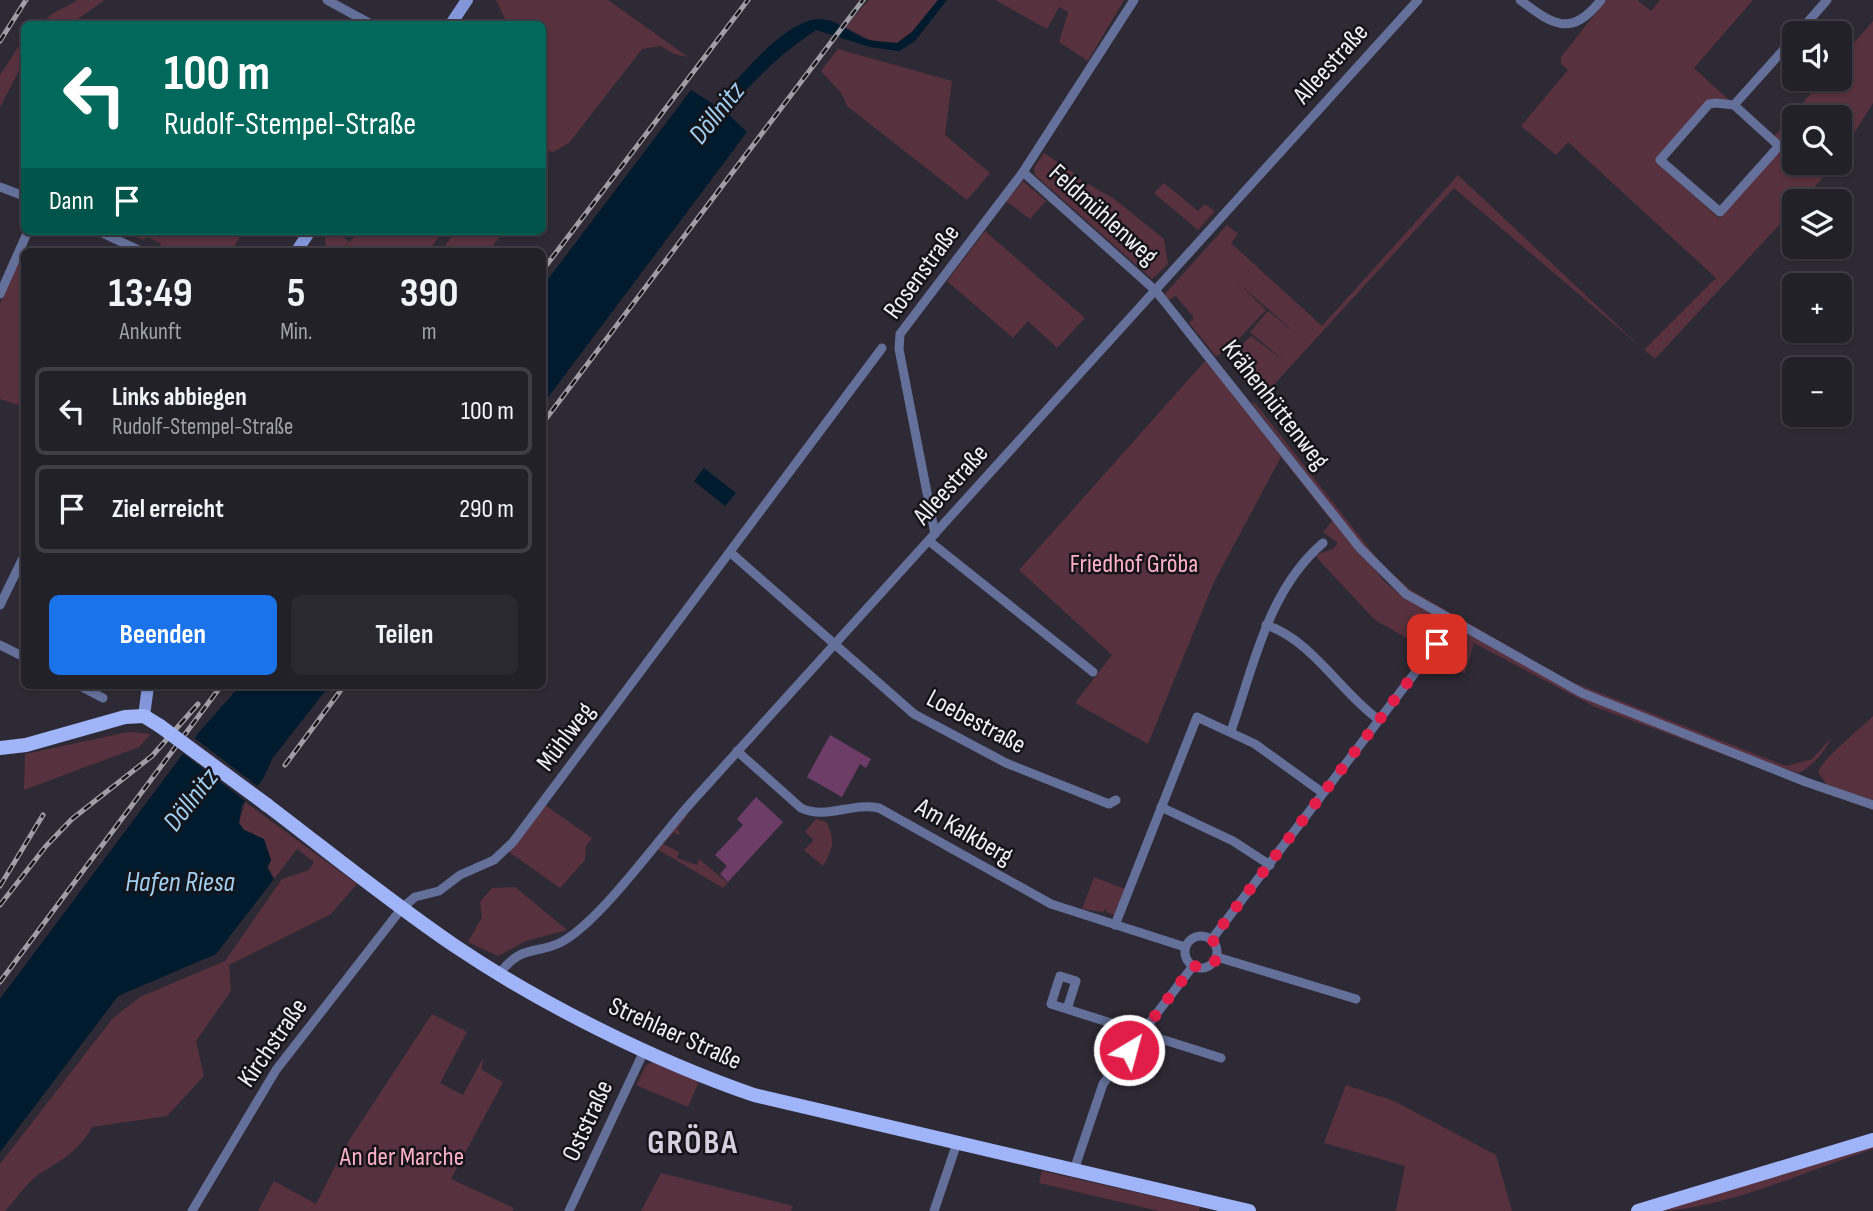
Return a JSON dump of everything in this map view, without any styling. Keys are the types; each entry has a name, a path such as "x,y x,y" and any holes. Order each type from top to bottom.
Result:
{"main road":[{"path":"453,21 467,0"},
{"path":"0,748 26,746 106,722 144,716 148,689"},
{"name":"Strehlaer Straße","path":"144,716 402,908 500,973 551,1003 645,1049 754,1095 1249,1211"},
{"path":"1638,1211 1873,1140"}],"street":[{"path":"327,0 366,21"},
{"name":"Rosenstraße","path":"932,537 904,375 900,334 1023,172 1134,0"},
{"name":"Alleestraße","path":"500,973 518,955 565,940 579,929 1418,0"},
{"path":"1520,0 1546,19 1562,24 1583,19 1601,0"},
{"path":"1809,21 1827,0"},
{"path":"1734,105 1782,51"},
{"path":"1709,104 1734,105 1779,146 1720,212 1660,160 1709,104"},
{"name":"Feldmühlenweg","path":"1023,172 1156,290"},
{"path":"0,187 21,195"},
{"path":"0,294 26,235"},
{"path":"107,235 134,248"},
{"name":"Krähenhüttenweg","path":"1156,290 1359,547 1406,594 1564,684 1806,782 1873,804"},
{"name":"Mühlweg","path":"402,908 415,897 439,891 460,875 494,860 513,842 882,348"},
{"path":"932,537 1093,672"},
{"path":"1231,731 1269,614 1307,556 1323,543"},
{"path":"731,553 834,645"},
{"path":"0,605 21,562"},
{"path":"1266,625 1289,635 1355,703 1378,720"},
{"path":"1212,939 1437,644 1434,637"},
{"path":"0,645 21,656"},
{"name":"Loebestraße","path":"834,645 914,714 977,748 1087,796 1109,804 1116,800"},
{"path":"86,689 103,698"},
{"path":"1115,925 1197,717 1231,731 1273,755 1323,793"},
{"name":"Am Kalkberg","path":"737,751 810,812 824,813 865,805 879,808 1042,900 1185,947"},
{"path":"1161,807 1233,841 1270,865"},
{"name":"Kirchstraße","path":"192,1211 276,1070 402,908"},
{"path":"1204,935 1212,939 1217,946 1217,957 1207,967 1193,966 1186,958 1185,947 1195,936 1204,935"},
{"path":"1217,957 1356,999"},
{"path":"1074,1170 1103,1084 1193,966"},
{"path":"1068,1009 1221,1058"},
{"name":"Oststraße","path":"569,1211 645,1049"},
{"path":"934,1211 957,1143"}],"green space":[{"path":"78,0 105,0 74,21 45,21 50,15"},
{"path":"496,0 608,0 688,57 674,54 661,46 642,49 569,143 553,152 546,150 546,21 504,21"},
{"path":"869,0 938,0 912,32 897,43 870,40 845,27"},
{"path":"995,0 1124,0 1088,61 1059,42 1068,12 1059,7 1047,29"},
{"path":"1606,0 1637,0 1651,11 1660,0 1753,0 1694,68 1730,101 1707,102 1656,162 1719,218 1782,147 1782,175 1825,175 1812,189 1782,189 1782,222 1655,359 1644,350 1716,278 1568,142 1556,155 1521,126 1568,70 1561,64 1561,57"},
{"path":"1873,21 1873,103 1852,136 1852,105 1801,105 1813,91 1852,91 1852,45"},
{"path":"21,43 21,67 0,107 0,75"},
{"path":"838,49 952,81 945,135 990,173 967,200 847,106 842,94 821,71"},
{"path":"1782,127 1782,147 1773,138"},
{"path":"1044,153 1074,173 1074,176 1113,198 1164,239 1168,264 1152,279 1035,175 1034,168"},
{"path":"1458,175 1640,346 1454,188 1266,393 1233,354 1251,336 1285,362 1250,332 1268,311 1299,336 1236,281 1266,310 1229,349 1216,356 1189,323 1194,318 1176,296 1169,300 1164,295 1227,225 1238,234 1231,243 1322,326"},
{"path":"1023,181 1046,201 1030,219 1006,201"},
{"path":"1164,183 1198,211 1205,204 1215,211 1198,230 1154,193"},
{"path":"985,231 1085,318 1057,348 1028,321 1013,338 947,281"},
{"path":"132,235 241,235 233,248 161,248 160,243 148,237 143,240"},
{"path":"340,235 349,242 357,235 440,235 431,248 326,248 325,236"},
{"path":"453,235 501,235 491,248 443,248"},
{"path":"19,261 21,262 21,406 0,399 0,304"},
{"name":"Friedhof Gröba","path":"1206,360 1332,516 1330,519 1281,457 1214,582 1148,744 1075,703 1112,655 1019,570"},
{"path":"1251,402 1256,404 1382,565 1362,545"},
{"path":"1334,519 1385,582 1402,596 1458,628 1439,653 1437,652 1453,630 1442,622 1436,629 1432,626 1422,647 1375,620 1318,559 1316,555 1333,549 1338,543 1323,532"},
{"path":"1382,565 1411,590 1567,680 1786,766 1812,759 1832,737 1818,758 1799,773 1774,766 1584,691 1409,592"},
{"path":"1461,629 1563,687 1873,810 1593,706 1474,643 1465,674 1440,657"},
{"path":"1873,716 1873,800 1827,785 1818,772 1834,751"},
{"path":"128,732 151,734 139,747 24,790 25,754"},
{"path":"245,802 357,884 331,914 229,965 231,991 196,1041 204,1076 167,1116 92,1127 71,1153 38,1175 5,1211 0,1211 0,1164 113,1018 140,997 225,961 282,879 309,870 314,862 297,849 274,879 253,833 244,830 239,823"},
{"path":"545,805 592,838 586,846 585,860 560,888 509,852"},
{"path":"686,815 694,819 687,816 677,829 680,833 678,835 674,832 663,844 679,852 677,858 697,865 699,859 728,883 723,888 657,849"},
{"path":"816,819 826,822 832,839 831,849 823,866 804,850 814,840 805,832"},
{"path":"1094,877 1125,889 1114,915 1106,912 1107,908 1103,912 1082,909"},
{"path":"515,887 567,930 526,941 498,956 468,942 482,917 480,902 492,888"},
{"name":"An der Marche","path":"432,1014 467,1032 440,1083 463,1095 483,1058 482,1070 503,1082 451,1179 514,1208 512,1211 258,1211 274,1181 316,1204 346,1145"},
{"path":"653,1062 699,1081 688,1107 636,1085 646,1065"},
{"path":"1346,1085 1394,1101 1496,1155 1512,1211 1396,1211 1405,1166 1324,1143"},
{"path":"1873,1145 1873,1149 1735,1197 1680,1209 1654,1211"},
{"path":"1042,1171 1200,1207 1199,1211 1159,1211 1039,1183"},
{"path":"661,1173 793,1206 791,1211 641,1211"}],"water":[{"name":"Döllnitz","path":"938,0 947,0 915,41 899,51 870,47 816,30 758,78 726,112 747,132 546,400 546,282 691,90 715,105 762,53 791,29 805,22 826,20 869,40 897,43 912,32"},
{"path":"704,468 736,493 725,506 694,481"},
{"name":"Hafen Riesa","path":"237,689 327,689 272,759 263,779 242,805 239,823 244,830 264,839 271,860 267,868 274,879 216,954 118,996 0,1152 0,999 200,731"}],"pier":[{"path":"192,736 260,788 248,803 180,751"}],"building":[{"path":"830,735 871,759 866,768 860,764 842,797 807,777"},
{"path":"756,797 783,822 728,882 720,874 727,866 715,855 743,825 737,819"}],"railway":[{"path":"0,41 26,0"},
{"path":"546,266 748,0"},
{"path":"546,419 863,0"},
{"path":"0,982 219,689"},
{"path":"285,765 342,689"},
{"path":"0,905 46,846 72,819 152,756 198,704"},
{"path":"0,886 43,815"}],"district":[{"name":"GRÖBA","path":"693,1143"}],"route":[{"path":"1129,1050 1193,966 1202,968 1212,965 1218,949 1212,939 1437,644"}]}
